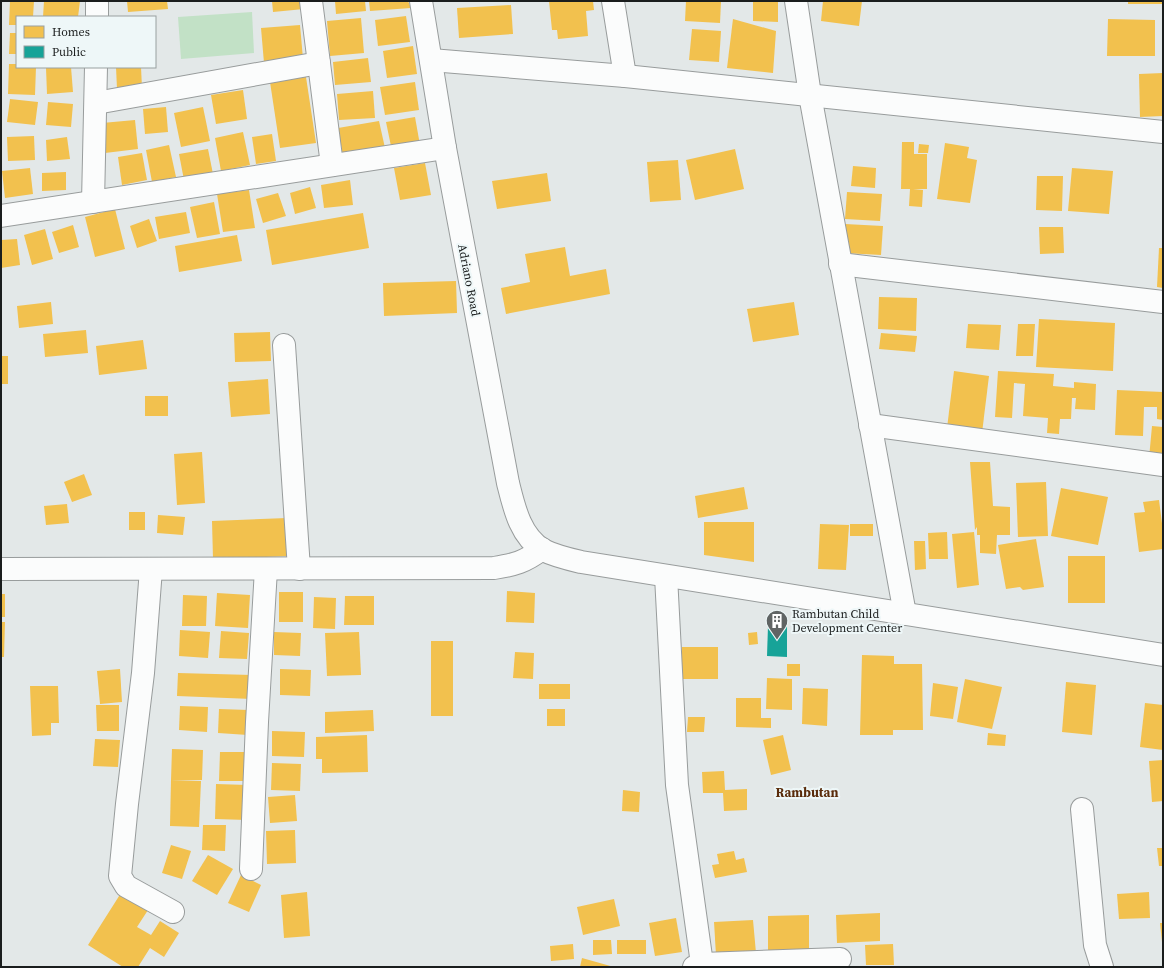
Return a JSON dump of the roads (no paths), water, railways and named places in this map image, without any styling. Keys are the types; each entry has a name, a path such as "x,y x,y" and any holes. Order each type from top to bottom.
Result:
{"street":[{"path":"97,1 97,16"},
{"path":"311,1 332,165"},
{"name":"Adriano Road","path":"421,1 445,148 513,504 519,521 528,536 542,549"},
{"path":"613,1 625,76"},
{"path":"796,1 810,95 840,264 905,614"},
{"path":"431,60 625,76 1163,132"},
{"path":"96,103 319,63"},
{"path":"93,202 96,68"},
{"path":"1,216 445,148"},
{"path":"840,264 1163,302"},
{"path":"284,345 299,568"},
{"path":"870,425 1163,465"},
{"path":"1,568 494,568 531,558 542,549 557,556 581,562 1163,655"},
{"path":"151,568 144,673 126,804 120,876 126,886 173,912"},
{"path":"251,869 256,722 266,568"},
{"path":"666,576 677,785 698,966 799,963 840,959"},
{"path":"1082,809 1095,945 1102,967"}],"place":[{"name":"Rambutan Child Development Center","path":"777,640"}],"district":[{"name":"Rambutan","path":"807,792"}]}
